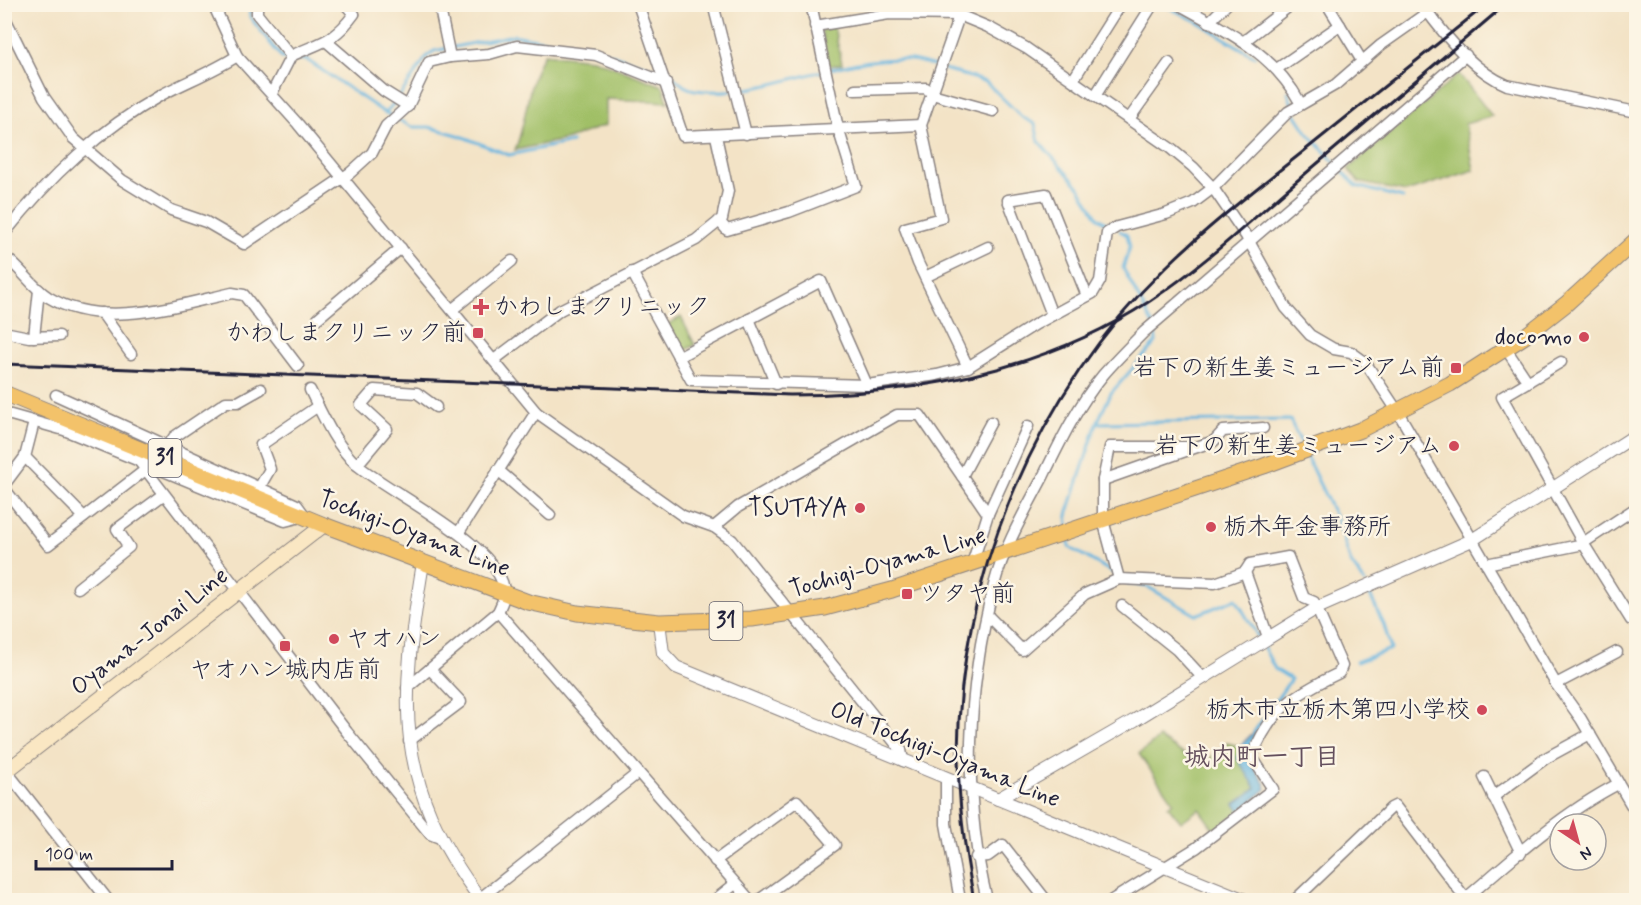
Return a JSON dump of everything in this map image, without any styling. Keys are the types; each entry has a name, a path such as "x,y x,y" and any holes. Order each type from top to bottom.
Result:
{"main road":[{"name":"Tochigi-Oyama Line","path":"4,393 324,525 504,594 578,613 659,622 718,622 793,615 856,600 1006,553 1321,446 1398,412 1506,349 1566,304 1636,240"},
{"name":"Oyama-Jonai Line","path":"5,771 324,525"}],"street":[{"path":"213,4 237,56 272,93 536,412 683,516 714,527 732,540 901,750 903,761"},
{"path":"257,4 257,14 291,56"},
{"path":"272,93 291,56 327,42 342,30 354,14 345,4"},
{"path":"439,4 450,57"},
{"path":"638,4 683,136 921,125"},
{"path":"713,4 746,134"},
{"path":"719,221 727,230 789,212 856,186 838,128 811,4"},
{"path":"1073,80 1121,4"},
{"path":"1095,96 1153,4"},
{"path":"1178,4 1244,42 1278,68 1301,104"},
{"path":"1209,21 1227,4"},
{"path":"1244,42 1292,4"},
{"path":"1327,4 1362,61"},
{"path":"632,272 691,380 776,384 867,384 937,375 968,367 1052,315 1093,293 1100,281 1107,233 1117,227 1166,214 1193,203 1213,188 1269,130 1301,104 1335,85 1425,8 1466,56 1492,79 1507,85 1636,112"},
{"path":"815,26 903,9 959,10 1026,48 1129,119 1170,148 1213,188 1249,242 1286,308 1311,335 1334,349 1351,352 1365,362 1398,412 1556,684 1590,734 1618,784 1633,800 1636,813"},
{"path":"959,10 921,125 941,218 905,228 968,367"},
{"path":"4,16 44,97 73,138 132,186 171,210 206,222 244,244 342,177 372,153 386,126 408,106 429,62 450,57 489,54 517,46 596,55 666,83"},
{"path":"1278,68 1340,25"},
{"path":"327,42 384,91 408,106"},
{"path":"4,234 55,174 84,148 161,95 237,56"},
{"path":"987,900 976,857 971,788 973,703 994,584 1006,553 1056,450 1102,376 1144,332 1466,56"},
{"path":"1129,119 1169,63"},
{"path":"855,90 926,88 932,94 993,111"},
{"path":"494,360 535,326 560,310 696,240 719,221 726,207 728,191 716,136"},
{"path":"1052,315 1008,200 1046,194 1087,296"},
{"path":"926,277 988,247"},
{"path":"318,318 401,248"},
{"path":"4,256 39,290 66,306 102,313 162,308 232,293 244,295 298,366"},
{"path":"453,309 512,261"},
{"path":"678,357 821,281 867,384"},
{"path":"33,337 39,290"},
{"path":"102,313 130,354"},
{"path":"749,319 776,384"},
{"path":"4,332 33,337 59,336"},
{"path":"1506,349 1528,382"},
{"path":"1561,362 1502,397 1583,543 1631,620 1636,620"},
{"path":"168,446 174,437 226,402 238,402 261,389"},
{"path":"310,390 338,440 357,465 378,482 459,532 498,575 504,594 498,612 406,688"},
{"path":"357,465 387,429 361,405 374,390 417,393 436,407"},
{"path":"4,413 64,430 141,466 285,521 305,516 297,505 56,395"},
{"path":"259,488 270,469 261,445 318,406"},
{"path":"459,532 536,412"},
{"path":"714,527 738,507 897,415 920,415 988,514"},
{"path":"34,422 25,457 4,487 48,544 84,518 141,466"},
{"path":"962,476 991,422"},
{"path":"972,564 988,514 1028,426"},
{"path":"1103,480 1214,441 1223,431 1263,428"},
{"path":"998,799 1317,608 1472,540 1636,435"},
{"path":"1119,579 1103,520 1103,480 1110,447 1195,447"},
{"path":"25,457 84,518"},
{"path":"141,466 430,834 440,838"},
{"path":"498,470 550,515"},
{"path":"78,588 129,547 117,529 163,495"},
{"path":"1486,564 1583,543 1636,508"},
{"path":"988,616 1022,650 1084,594 1119,579 1215,583 1245,572 1250,564 1288,556 1304,598 1314,602 1317,608 1342,666 1339,673 1301,692 1285,704 1262,732 1252,757 1273,789 1164,868 1112,900"},
{"path":"423,563 411,635 406,688 409,741 423,796 440,838 480,900 638,773"},
{"path":"1245,572 1268,637"},
{"path":"1122,606 1177,650 1203,678"},
{"path":"498,612 750,900"},
{"name":"Old Tochigi-Oyama Line","path":"659,622 663,652 676,667 1245,900"},
{"path":"1556,684 1617,652"},
{"path":"409,741 460,702 430,669"},
{"path":"1493,796 1546,758 1590,734"},
{"path":"5,771 108,900"},
{"path":"1484,777 1521,853"},
{"path":"946,779 946,824 960,900"},
{"path":"1295,900 1395,806 1465,900 1521,853 1596,796 1618,784"},
{"path":"715,861 797,801 835,845 759,900"},
{"path":"976,857 988,856 1003,845 1046,900"},
{"path":"716,900 735,884"}],"green space":[{"path":"834,27 842,64 829,66 821,30"},
{"path":"544,54 593,59 663,86 668,102 606,99 606,125 568,139 515,150 530,89"},
{"path":"1459,74 1492,116 1465,124 1474,170 1406,192 1359,182 1348,169"},
{"path":"681,317 695,345 680,353 666,325"},
{"path":"1159,738 1202,766 1227,743 1240,746 1237,758 1257,788 1235,804 1240,811 1214,830 1199,809 1181,822 1168,806 1173,802 1139,754"}],"water":[{"path":"1254,732 1258,736 1246,756 1266,789 1240,811 1235,804 1256,788 1237,758 1240,746"}],"waterway":[{"path":"249,4 250,17 282,58 287,58"},
{"path":"1161,4 1198,22 1255,57"},
{"path":"399,97 427,56 434,51 514,35 589,49"},
{"path":"601,51 657,70"},
{"path":"294,59 307,60 385,113 395,102"},
{"path":"664,72 690,89 723,91 750,89 857,63 911,60 938,67"},
{"path":"944,69 986,82 1022,117 1035,124 1039,142 1079,187 1098,218 1111,226"},
{"path":"1288,92 1292,105"},
{"path":"1294,112 1307,132 1335,163"},
{"path":"386,113 412,127 429,127 458,135 509,155 572,142"},
{"path":"1339,168 1356,186 1403,198"},
{"path":"1068,525 1067,515 1097,423 1111,393 1156,342 1155,329 1123,268 1130,247 1127,235 1120,231"},
{"path":"1097,423 1290,420 1303,447"},
{"path":"1306,456 1339,524 1351,563 1365,583"},
{"path":"1069,538 1069,547 1115,574"},
{"path":"1128,583 1148,587 1196,615 1236,599 1260,640"},
{"path":"1356,662 1391,649 1384,625 1367,589"},
{"path":"1254,732 1291,679 1275,669 1263,646"}],"railway":[{"path":"974,900 959,789 958,752 962,685 973,618 991,553 1014,490 1044,429 1079,371 1119,317 1165,268 1236,206 1487,4"},
{"path":"4,364 790,395 884,390 931,384 977,374 1022,362 1066,345 1109,325 1169,288 1222,246 1506,4"}],"place":[{"name":"かわしまクリニック","path":"481,307"},
{"name":"かわしまクリニック前","path":"478,333"},
{"name":"docomo","path":"1584,337"},
{"name":"岩下の新生姜ミュージアム前","path":"1456,368"},
{"name":"岩下の新生姜ミュージアム","path":"1454,446"},
{"name":"TSUTAYA","path":"860,508"},
{"name":"栃木年金事務所","path":"1211,527"},
{"name":"ツタヤ前","path":"907,594"},
{"name":"ヤオハン","path":"334,639"},
{"name":"ヤオハン城内店前","path":"285,646"},
{"name":"栃木市立栃木第四小学校","path":"1482,710"}],"district":[{"name":"城内町一丁目","path":"1262,758"}]}
